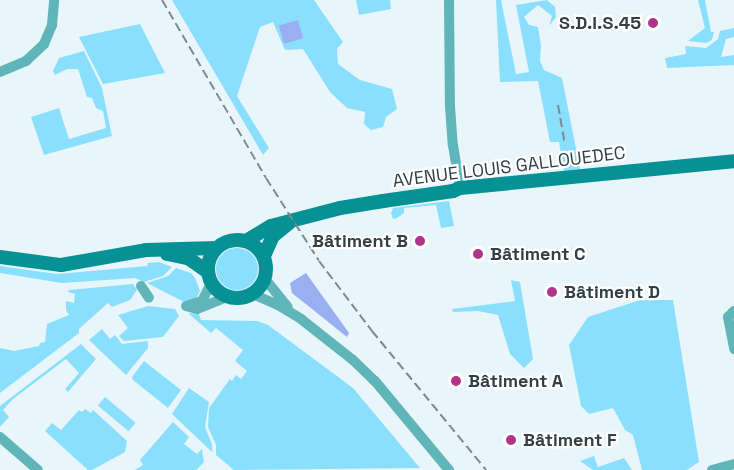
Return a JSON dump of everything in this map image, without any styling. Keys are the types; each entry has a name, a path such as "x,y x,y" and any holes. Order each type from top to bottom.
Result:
{"main road":[{"name":"AVENUE LOUIS GALLOUEDEC","path":"246,240 271,226 340,208 453,192 460,188 734,161"},
{"name":"AVENUE LOUIS GALLOUEDEC","path":"264,256 273,236 291,222"},
{"path":"117,256 169,254 188,258 227,297 236,298 253,294 265,279 264,256 256,246 246,240 228,240 216,248 209,259 209,278"},
{"path":"0,257 61,264 146,250 216,248"}],"street":[{"path":"0,72 26,61 44,44 52,25 54,0"},
{"path":"449,0 450,106 460,188"},
{"path":"209,278 202,301 186,306 197,309 227,297"},
{"path":"265,279 301,319"},
{"path":"141,286 149,298"},
{"path":"253,294 278,305 333,342 375,381 449,470"},
{"path":"734,311 728,317 734,349"},
{"path":"0,437 38,470"},
{"path":"712,470 734,464"}],"shaded area":[{"path":"172,0 314,0 343,42 337,49 338,64 360,80 392,89 397,109 386,117 383,127 371,130 364,124 365,112 347,108 330,92 303,49 285,50 273,22 260,27 237,96 269,148 263,155"},
{"path":"356,0 390,0 391,9 359,15"},
{"path":"496,0 501,0 516,74 529,72 516,5 547,0 555,7 556,17 549,26 552,16 538,5 524,17 529,25 538,27 541,46 540,61 544,70 562,78 580,169 564,171 559,142 550,142 538,81 500,82"},
{"path":"698,0 705,0 711,32 714,32 712,40 706,43 688,41 705,28"},
{"path":"298,20 303,38 284,44 279,26"},
{"path":"140,24 165,73 103,84 79,37"},
{"path":"734,28 734,37 726,39 721,57 734,55 734,65 667,68 665,58 686,54 685,46 706,48 718,39 720,31"},
{"path":"84,51 102,88 112,136 44,155 31,117 59,108 69,139 106,128 103,111 96,108 92,98 87,97 78,69 67,69 55,75 53,71 59,58"},
{"path":"449,201 454,226 441,228 436,205 404,208 404,213 393,219 391,213 393,208"},
{"path":"237,248 252,254 258,269 252,284 237,290 222,284 216,269 222,254"},
{"path":"159,262 172,267 163,276 144,282 135,278 62,283 0,273 0,266 57,274 147,266 148,263"},
{"path":"176,268 191,273 195,278 200,291 196,299 184,302 147,283 168,276"},
{"path":"306,273 349,333 347,337 292,293 290,283"},
{"path":"511,280 520,282 533,359 524,368 510,354 498,315 478,311 453,312 452,309 515,301"},
{"path":"133,284 137,290 130,300 112,307 108,303 79,329 79,333 0,393 0,348 14,351 39,346 40,343 45,342 47,324 69,315 66,310 66,301 74,303 75,294 68,292 69,290"},
{"path":"640,300 673,300 699,462 687,470 642,470 633,435 625,430 613,408 589,414 581,406 569,345 588,317"},
{"path":"148,306 175,309 179,316 163,337 124,341 119,336 128,328 118,315"},
{"path":"188,313 199,314 201,320 257,321 268,325 353,388 420,468 234,470 216,455 216,445 208,427 209,408 230,379 232,381 236,375 241,379 247,371 235,361 243,350 216,328 211,333"},
{"path":"102,329 110,339 115,335 122,344 148,341 148,348 126,375 89,340"},
{"path":"81,344 96,359 68,392 65,389 79,373 66,359 13,399 3,410 9,417 0,427 0,406"},
{"path":"144,361 181,390 168,408 133,380 132,377"},
{"path":"189,388 209,402 205,427 212,444 212,452 172,414"},
{"path":"105,397 136,423 129,431 98,405"},
{"path":"85,409 91,413 93,410 127,441 125,452 92,470 88,470 45,431 52,423 61,430 79,410 82,412"},
{"path":"173,422 189,437 184,444 197,454 202,449 204,462 196,470 135,470 143,465 140,460"},
{"path":"594,456 598,467 624,458 632,470 593,470 580,461"}],"railway":[{"path":"162,0 266,178 319,261 372,331 486,470"},
{"path":"558,105 565,145"}],"place":[{"name":"S.D.I.S.45","path":"653,23"},
{"name":"Bâtiment B","path":"420,241"},
{"name":"Bâtiment C","path":"478,254"},
{"name":"Bâtiment D","path":"552,292"},
{"name":"Bâtiment A","path":"456,381"},
{"name":"Bâtiment F","path":"511,440"}]}
